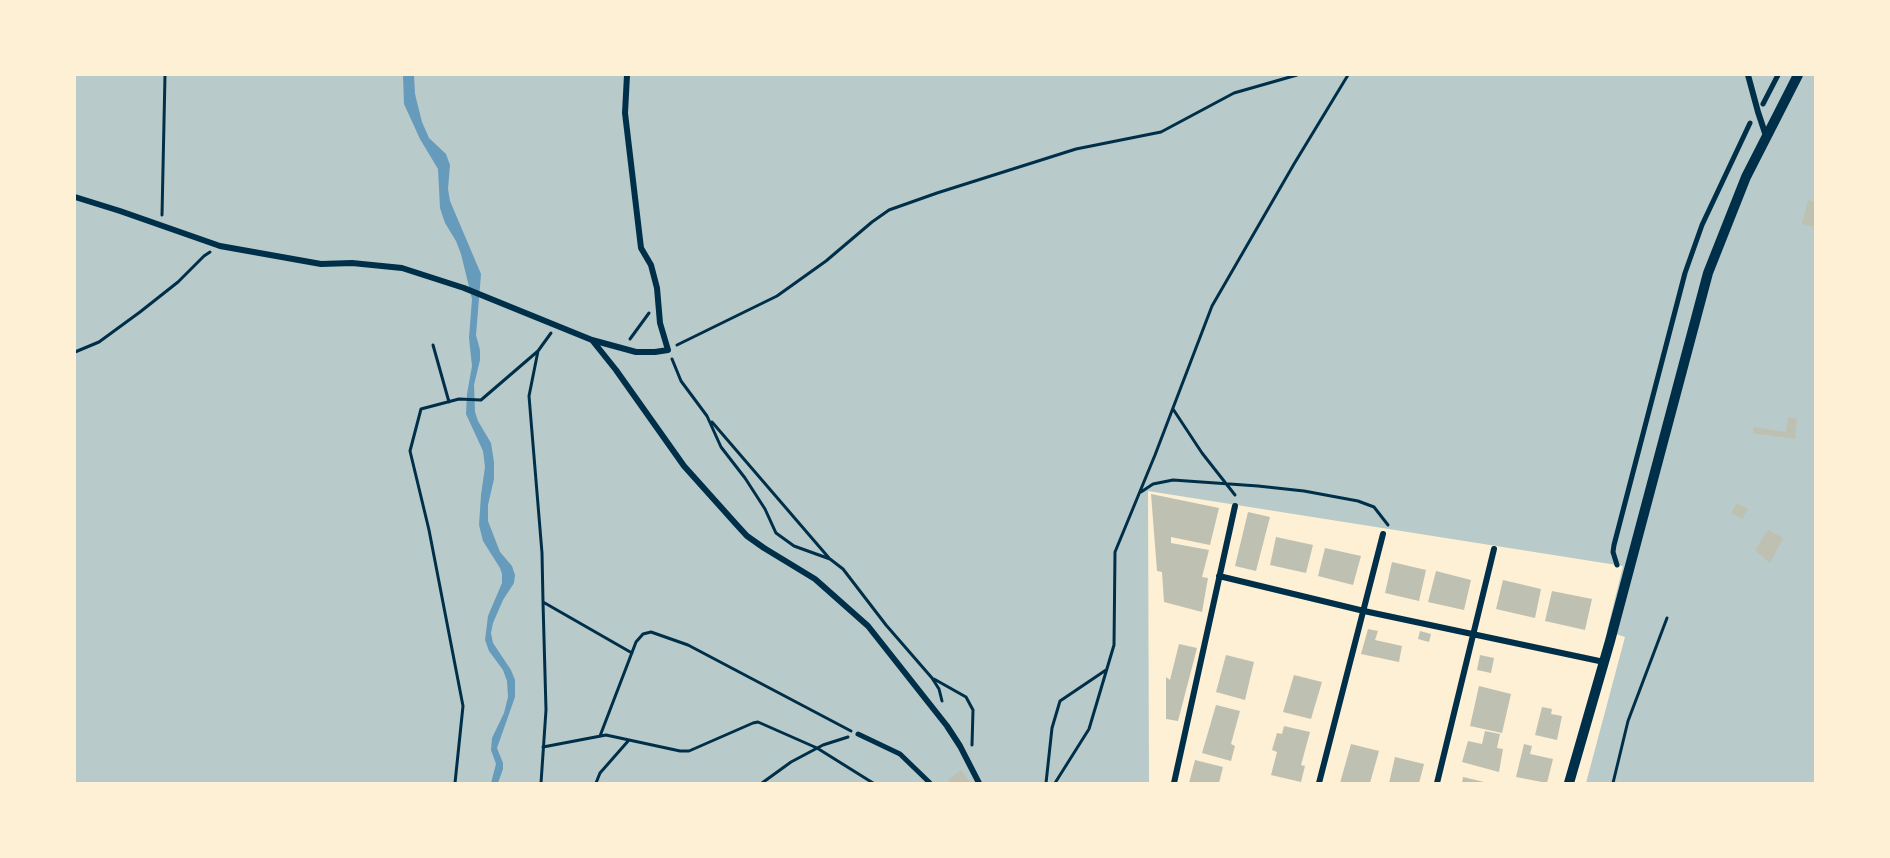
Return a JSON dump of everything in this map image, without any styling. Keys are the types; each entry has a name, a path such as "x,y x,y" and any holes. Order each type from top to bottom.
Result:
{"street":[{"path":"75,197 220,246 321,264 352,263 402,268 464,288 591,340 636,352 668,350 660,323 657,288 651,266 641,248 625,113 627,75"},
{"path":"1748,75 1766,136"},
{"path":"1763,104 1778,75"},
{"path":"1569,783 1604,662 1707,273 1746,177 1798,75"},
{"path":"1617,565 1613,552 1614,544 1687,265 1702,225 1750,123"},
{"path":"591,340 616,370 684,466 747,536 815,579 868,626 947,726 979,783"},
{"path":"1174,783 1235,506"},
{"path":"1319,783 1383,534"},
{"path":"1437,783 1494,549"},
{"path":"1219,576 1364,611 1604,662"},
{"path":"858,734 900,754 930,783"}],"path":[{"path":"162,226 165,75"},
{"path":"830,559 707,416 681,381 668,350 777,296 826,261 889,210 1076,149 1161,132 1234,93 1297,75"},
{"path":"1055,783 1089,729 1114,645 1115,552 1212,306 1348,75"},
{"path":"75,352 99,342 116,330 178,282 204,256 220,246"},
{"path":"622,348 650,312 657,288"},
{"path":"455,783 463,706 429,530 410,451 421,409 459,399 481,400 538,351 556,326"},
{"path":"433,345 449,402"},
{"path":"538,351 529,396 542,553 546,710 541,783"},
{"path":"1173,409 1202,453 1243,505 1235,506"},
{"path":"707,416 722,447 760,501 776,533"},
{"path":"1139,495 1153,484 1173,480 1304,491 1358,501 1374,507 1388,526 1383,534"},
{"path":"543,602 632,653"},
{"path":"1613,783 1628,721 1667,618"},
{"path":"600,736 636,642 646,632 688,645 858,734"},
{"path":"1046,783 1052,729 1060,701 1107,669"},
{"path":"932,678 966,697 973,710 971,766"},
{"path":"543,747 606,735 689,751 753,723 758,723 817,748 873,783"},
{"path":"762,783 791,762 817,748 858,734"},
{"path":"596,783 600,773 629,740"}],"shaded area":[{"path":"75,75 1815,75 1815,783 1586,783 1625,637 1607,631 1623,566 1148,491 1149,783 75,783"}],"water":[{"path":"403,75 414,75 415,94 422,122 429,138 446,154 450,165 448,189 450,201 481,274 476,335 480,360 474,385 475,412 491,443 494,462 488,521 500,552 512,566 515,575 514,583 503,600 491,633 493,643 515,680 515,697 497,748 503,763 498,783 491,783 496,764 491,750 492,738 504,713 508,697 507,681 485,640 488,616 502,583 502,574 483,541 479,525 485,467 483,451 466,414 472,366 469,338 472,299 461,254 440,208 438,169 420,139 404,104"}],"building":[{"path":"1808,200 1815,202 1815,227 1802,224"},
{"path":"1788,417 1797,419 1795,439 1753,433 1754,427 1786,432"},
{"path":"1151,494 1219,508 1210,545 1171,537 1171,543 1209,550 1202,577 1208,578 1202,612 1164,602 1162,572 1157,571"},
{"path":"1737,503 1748,509 1742,519 1731,513"},
{"path":"1248,512 1270,517 1256,571 1235,566"},
{"path":"1768,530 1783,538 1770,563 1755,550"},
{"path":"1276,537 1313,545 1306,573 1270,565"},
{"path":"1325,548 1361,556 1353,585 1318,576"},
{"path":"1392,562 1426,570 1419,601 1385,593"},
{"path":"1436,571 1471,580 1464,610 1428,602"},
{"path":"1503,580 1541,589 1535,618 1496,609"},
{"path":"1552,591 1592,599 1585,630 1545,621"},
{"path":"1368,629 1378,631 1375,640 1402,646 1399,662 1361,654"},
{"path":"1420,631 1431,634 1429,642 1418,639"},
{"path":"1179,644 1197,648 1178,721 1166,719 1166,677 1170,680"},
{"path":"1226,655 1254,662 1245,700 1216,692"},
{"path":"1480,655 1494,658 1491,673 1477,670"},
{"path":"1294,675 1322,682 1311,719 1283,712"},
{"path":"1479,686 1511,694 1502,733 1470,726"},
{"path":"1216,705 1240,711 1231,744 1235,746 1231,761 1202,753"},
{"path":"1542,707 1552,709 1551,714 1562,716 1557,740 1535,735"},
{"path":"1284,726 1310,732 1301,765 1305,766 1301,782 1271,775 1277,752 1272,750 1277,733 1282,734"},
{"path":"1485,731 1500,734 1497,748 1503,749 1499,772 1462,762 1468,741 1482,744"},
{"path":"1351,744 1379,751 1370,783 1340,783"},
{"path":"1524,744 1532,746 1530,754 1553,759 1547,783 1516,777"},
{"path":"1395,757 1424,764 1419,783 1389,783"},
{"path":"1195,760 1223,767 1219,783 1189,783"},
{"path":"961,770 970,782 950,783 948,780"},
{"path":"1463,777 1484,782 1484,783 1462,783"}]}
